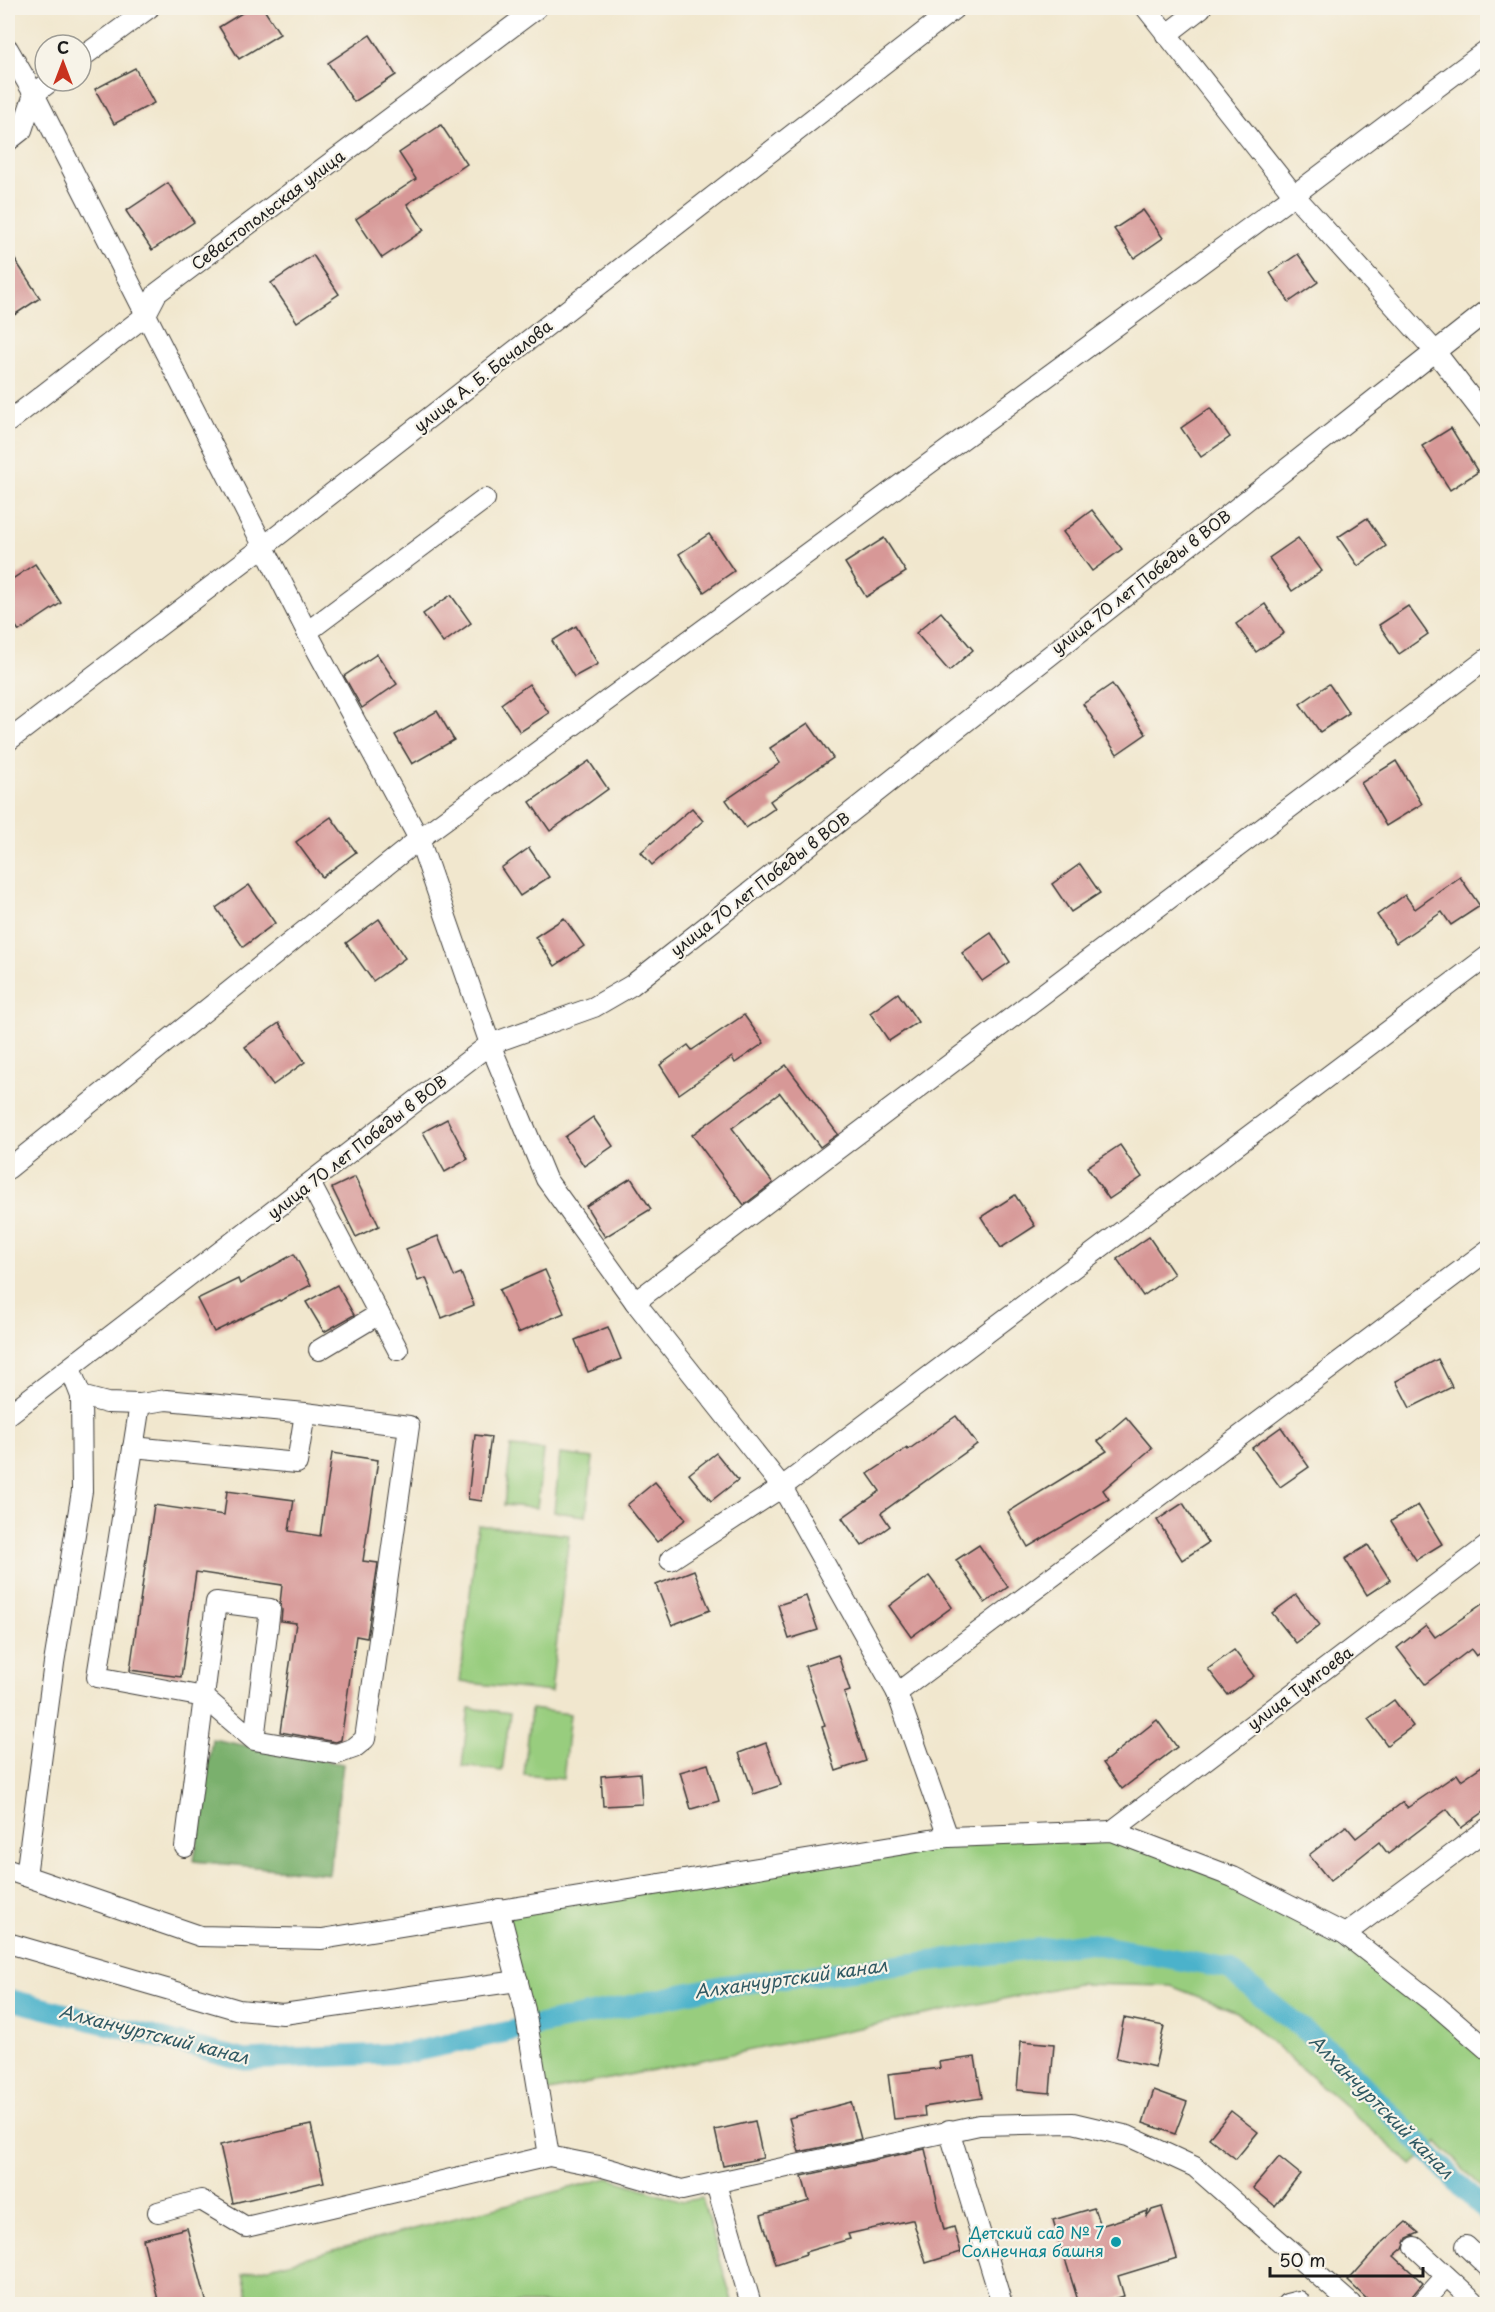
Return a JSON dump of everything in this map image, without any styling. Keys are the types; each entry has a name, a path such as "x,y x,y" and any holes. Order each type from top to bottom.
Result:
{"street":[{"path":"93,49 149,8"},
{"name":"Севастопольская улица","path":"8,422 145,316 157,294 537,8"},
{"name":"улица А. Б. Бачалова","path":"8,741 263,547 955,8"},
{"path":"1146,8 1294,195 1434,350 1488,420"},
{"path":"1166,35 1201,8"},
{"path":"8,49 34,94 307,632 419,839 490,1044 546,1179 635,1302 782,1487 897,1693 948,1837"},
{"path":"8,1169 419,839 1294,195 1488,49"},
{"path":"8,141 22,130 34,94"},
{"name":"улица 70 лет Победы в ВОВ","path":"8,1415 490,1044 594,1007 633,985 1434,350 1488,310"},
{"path":"307,632 485,499"},
{"path":"635,1302 1488,658"},
{"path":"670,1560 782,1487 1488,956"},
{"path":"310,1183 398,1350"},
{"path":"897,1693 1488,1250"},
{"path":"319,1350 379,1314"},
{"path":"70,1368 81,1396 82,1491 17,1873 200,1936 322,1939 948,1837 1112,1831 1233,1877 1345,1934 1436,2005 1488,2050"},
{"path":"81,1396 107,1402 140,1404 166,1400 305,1413 409,1426 365,1739 354,1748 337,1755 254,1740 204,1697 97,1677 140,1404"},
{"path":"133,1447 297,1463 305,1413"},
{"name":"улица Тумгоева","path":"1112,1831 1488,1545"},
{"path":"185,1847 216,1602 270,1609 254,1740"},
{"path":"1345,1934 1488,1828"},
{"path":"499,1909 525,2010 549,2156"},
{"path":"8,1943 239,2010 284,2014 518,1981"},
{"path":"158,2212 201,2200 246,2227 549,2156 599,2166 682,2190 949,2130 979,2125 1073,2124 1128,2136 1195,2167 1351,2304"},
{"path":"949,2130 1002,2304"},
{"path":"716,2184 751,2304"},
{"path":"1466,2246 1488,2267"},
{"path":"1415,2247 1477,2304"},
{"path":"1421,2304 1446,2276"},
{"path":"1287,2304 1299,2301 1300,2304"}],"green space":[{"path":"511,1447 543,1450 537,1508 504,1505"},
{"path":"560,1454 593,1458 586,1516 554,1512"},
{"path":"478,1525 569,1535 551,1692 460,1682"},
{"path":"469,1708 510,1713 502,1771 462,1766"},
{"path":"531,1709 570,1714 563,1779 524,1775"},
{"path":"212,1739 343,1764 329,1874 194,1861"},
{"path":"1112,1831 1345,1934 1487,2050 1487,2193 1438,2142 1412,2165 1237,2012 1171,1986 1077,1984 539,2093 499,1909 948,1837"},
{"path":"608,2178 683,2201 702,2198 733,2304 250,2304 243,2274"}],"building":[{"path":"250,8 263,8 280,34 239,59 219,27"},
{"path":"370,35 396,75 354,102 328,63"},
{"path":"135,68 154,103 114,124 95,89"},
{"path":"441,125 467,164 407,204 424,230 382,258 356,219 416,179 399,153"},
{"path":"168,183 194,222 152,250 126,211"},
{"path":"1143,210 1163,238 1134,258 1114,229"},
{"path":"8,249 40,298 8,319"},
{"path":"1298,254 1318,282 1289,302 1270,273"},
{"path":"313,255 339,294 297,322 271,283"},
{"path":"1210,408 1230,437 1201,457 1181,428"},
{"path":"1451,428 1478,472 1450,490 1422,446"},
{"path":"1092,510 1122,549 1092,571 1063,532"},
{"path":"1367,518 1386,546 1358,566 1338,537"},
{"path":"709,534 734,571 704,592 679,554"},
{"path":"884,538 906,572 866,597 845,563"},
{"path":"1298,538 1322,571 1292,591 1269,558"},
{"path":"35,564 61,603 19,631 8,614 8,582"},
{"path":"451,595 471,623 443,643 423,614"},
{"path":"1265,604 1284,633 1256,652 1236,624"},
{"path":"1408,606 1428,634 1399,654 1379,625"},
{"path":"941,612 973,650 949,671 916,633"},
{"path":"576,626 598,664 574,677 552,641"},
{"path":"377,654 397,684 362,708 344,676"},
{"path":"529,684 549,713 520,732 501,704"},
{"path":"1112,684 1146,734 1117,754 1083,704"},
{"path":"1329,684 1349,713 1320,732 1300,704"},
{"path":"437,711 454,740 412,764 395,735"},
{"path":"808,723 833,758 770,801 775,808 746,828 726,800 780,763 770,748"},
{"path":"589,761 608,789 550,831 530,802"},
{"path":"1396,761 1422,804 1386,826 1361,783"},
{"path":"692,808 703,821 652,865 641,852"},
{"path":"331,817 356,852 322,877 296,842"},
{"path":"529,848 549,877 520,896 501,868"},
{"path":"1080,864 1100,893 1071,912 1052,884"},
{"path":"1460,877 1480,906 1451,925 1442,912 1396,943 1377,915 1405,895 1415,909"},
{"path":"249,885 275,923 243,947 216,908"},
{"path":"564,918 584,946 555,966 535,937"},
{"path":"379,919 405,958 373,981 346,943"},
{"path":"991,933 1010,962 982,981 962,953"},
{"path":"898,993 918,1022 889,1041 870,1013"},
{"path":"744,1015 764,1043 735,1063 732,1057 679,1094 660,1065 688,1045 692,1050"},
{"path":"279,1023 305,1062 273,1085 245,1047"},
{"path":"786,1065 838,1134 820,1147 780,1093 732,1128 773,1183 744,1205 692,1135"},
{"path":"593,1117 613,1146 584,1166 565,1137"},
{"path":"447,1119 468,1159 445,1172 423,1132"},
{"path":"1120,1145 1142,1177 1109,1199 1087,1167"},
{"path":"355,1177 379,1226 356,1237 332,1188"},
{"path":"631,1178 651,1209 605,1237 586,1206"},
{"path":"1015,1195 1035,1226 1001,1248 981,1217"},
{"path":"438,1236 454,1276 461,1273 474,1305 442,1318 426,1278 418,1281 406,1249"},
{"path":"1149,1237 1174,1274 1143,1296 1117,1259"},
{"path":"294,1254 311,1285 214,1332 197,1299 238,1279 240,1284"},
{"path":"545,1270 564,1313 518,1333 499,1290"},
{"path":"337,1285 354,1315 324,1332 306,1302"},
{"path":"608,1327 621,1359 588,1372 575,1340"},
{"path":"1438,1359 1452,1387 1410,1408 1396,1381"},
{"path":"956,1416 977,1444 881,1513 890,1526 862,1546 842,1518 880,1491 868,1474 907,1448 908,1450"},
{"path":"1126,1417 1152,1448 1103,1490 1109,1499 1028,1547 1008,1512 1107,1451 1098,1441"},
{"path":"1281,1427 1309,1467 1280,1487 1252,1448"},
{"path":"475,1435 491,1437 482,1501 468,1499"},
{"path":"332,1453 378,1460 363,1561 378,1563 367,1638 356,1636 341,1740 336,1742 280,1732 296,1623 281,1621 282,1585 196,1572 181,1677 130,1670 154,1505 224,1515 227,1491 294,1500 289,1531 320,1536"},
{"path":"716,1453 738,1480 711,1501 689,1474"},
{"path":"655,1482 686,1519 657,1542 627,1505"},
{"path":"1183,1503 1208,1543 1182,1560 1157,1520"},
{"path":"1418,1505 1442,1544 1416,1560 1391,1521"},
{"path":"979,1545 1008,1587 985,1603 956,1560"},
{"path":"1368,1545 1390,1580 1367,1595 1345,1559"},
{"path":"694,1570 710,1610 672,1625 656,1585"},
{"path":"929,1576 952,1607 911,1637 889,1606"},
{"path":"1296,1595 1320,1625 1296,1643 1272,1613"},
{"path":"806,1596 818,1630 789,1639 778,1605"},
{"path":"1488,1600 1488,1648 1476,1656 1471,1649 1425,1684 1397,1648 1426,1625 1435,1637"},
{"path":"1234,1650 1254,1676 1228,1695 1208,1669"},
{"path":"838,1655 850,1691 844,1693 866,1761 836,1771 822,1727 825,1726 805,1666"},
{"path":"1394,1700 1413,1726 1387,1745 1368,1719"},
{"path":"1157,1720 1177,1747 1122,1789 1103,1763"},
{"path":"766,1743 781,1785 754,1794 739,1753"},
{"path":"1488,1762 1488,1809 1461,1828 1447,1809 1388,1854 1379,1842 1330,1881 1309,1855 1346,1826 1356,1838 1403,1802 1407,1808 1457,1774 1461,1780"},
{"path":"708,1764 719,1801 691,1809 680,1772"},
{"path":"640,1773 642,1804 603,1806 601,1776"},
{"path":"1124,2018 1164,2026 1155,2067 1116,2058"},
{"path":"1021,2041 1054,2044 1050,2093 1017,2090"},
{"path":"975,2057 982,2098 924,2107 925,2116 894,2119 888,2074 940,2068 939,2062"},
{"path":"1154,2090 1187,2102 1175,2134 1143,2123"},
{"path":"851,2102 861,2139 799,2152 789,2118"},
{"path":"1231,2111 1258,2132 1236,2159 1209,2138"},
{"path":"755,2121 763,2158 723,2166 715,2130"},
{"path":"311,2125 324,2182 233,2203 220,2145"},
{"path":"925,2149 944,2230 954,2227 961,2252 926,2263 913,2220 911,2220 848,2234 850,2239 805,2252 806,2254 776,2264 761,2215 809,2201 802,2176"},
{"path":"1279,2157 1300,2174 1275,2206 1253,2188"},
{"name":"Детский сад № 7 Солнечная башня","path":"1162,2207 1177,2258 1118,2276 1124,2296 1097,2304 1079,2304 1053,2220 1094,2208 1100,2226 1148,2211 1146,2217 1152,2210"},
{"path":"1406,2222 1419,2233 1407,2238 1403,2248 1394,2256 1423,2283 1412,2296 1409,2304 1372,2304 1348,2281 1381,2244"},
{"path":"187,2228 207,2304 159,2304 143,2239"}],"waterway":[{"name":"Алханчуртский канал","path":"8,1999 245,2060 407,2053 721,1986 1088,1943 1228,1969 1330,2051 1488,2214"}],"place":[{"name":"Детский сад № 7 Солнечная башня","path":"1116,2242"}]}
